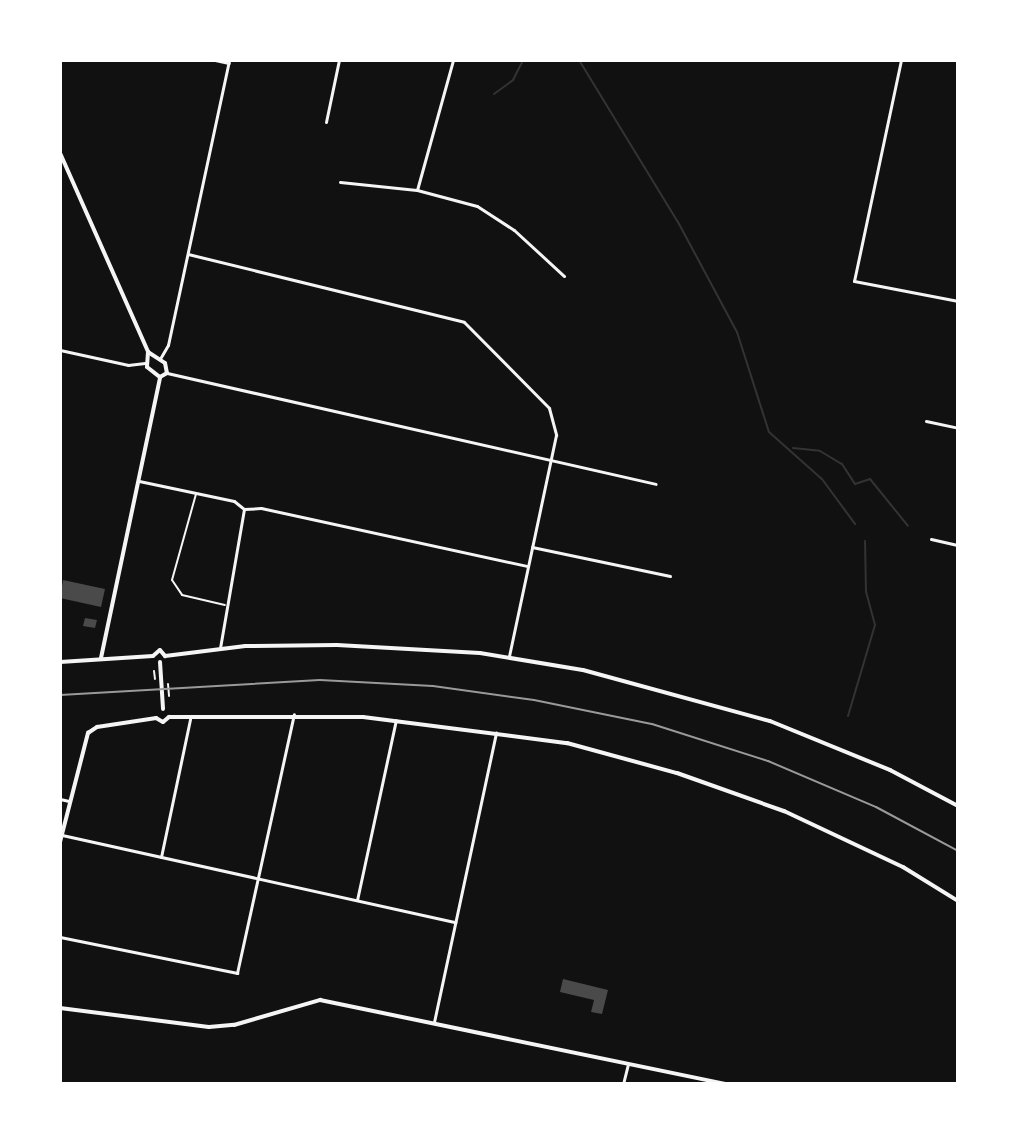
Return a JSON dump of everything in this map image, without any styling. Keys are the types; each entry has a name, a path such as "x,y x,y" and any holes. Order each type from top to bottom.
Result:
{"street":[{"path":"167,373 161,357 188,254 229,62 215,60"},
{"path":"326,122 339,60"},
{"path":"417,190 453,60"},
{"path":"901,60 854,281 958,301"},
{"path":"60,153 148,352 145,363"},
{"path":"340,182 417,190 484,209 564,276"},
{"path":"188,254 464,322 553,414 557,428 509,657"},
{"path":"60,350 128,365 145,363 160,377"},
{"path":"148,352 161,357"},
{"path":"101,658 160,377 167,373 656,484"},
{"path":"926,421 958,428"},
{"path":"138,480 234,501 244,509 261,508 528,566"},
{"path":"220,648 244,509"},
{"path":"931,539 958,545"},
{"path":"532,547 670,576"},
{"path":"160,662 165,656 220,648 337,645 509,657 620,678 770,721 890,770 958,806"},
{"path":"60,662 153,656 160,650 165,656"},
{"path":"153,656 160,662 163,709 169,717"},
{"path":"156,718 163,709"},
{"path":"60,937 233,975 239,969 294,714"},
{"path":"60,842 90,731 156,718 163,722 169,717 190,719 294,714 396,720 567,743 737,794 849,840 958,901"},
{"path":"161,857 190,719"},
{"path":"357,900 396,720"},
{"path":"434,1022 496,733"},
{"path":"60,799 69,801"},
{"path":"62,835 455,922"},
{"path":"60,1008 209,1027 234,1025 294,1004 320,1000 726,1084"},
{"path":"623,1084 628,1064"},
{"path":"506,1083 528,1084"}],"lane":[{"path":"196,493 172,580 182,595 225,605"}],"building":[{"path":"63,580 105,589 101,607 60,598"},
{"path":"85,618 97,620 95,628 83,626"},
{"path":"563,979 608,990 602,1014 591,1012 594,1000 560,992"}],"waterway":[{"path":"494,94 513,80 523,60"},
{"path":"579,60 678,222 737,332 769,432 822,479 855,524"},
{"path":"793,448 820,451 842,464 855,484 870,479 908,526"},
{"path":"848,716 875,625 866,592 865,541"}],"railway":[{"path":"60,695 320,680 433,686 534,700 652,724 768,761 876,807 958,851"}]}
